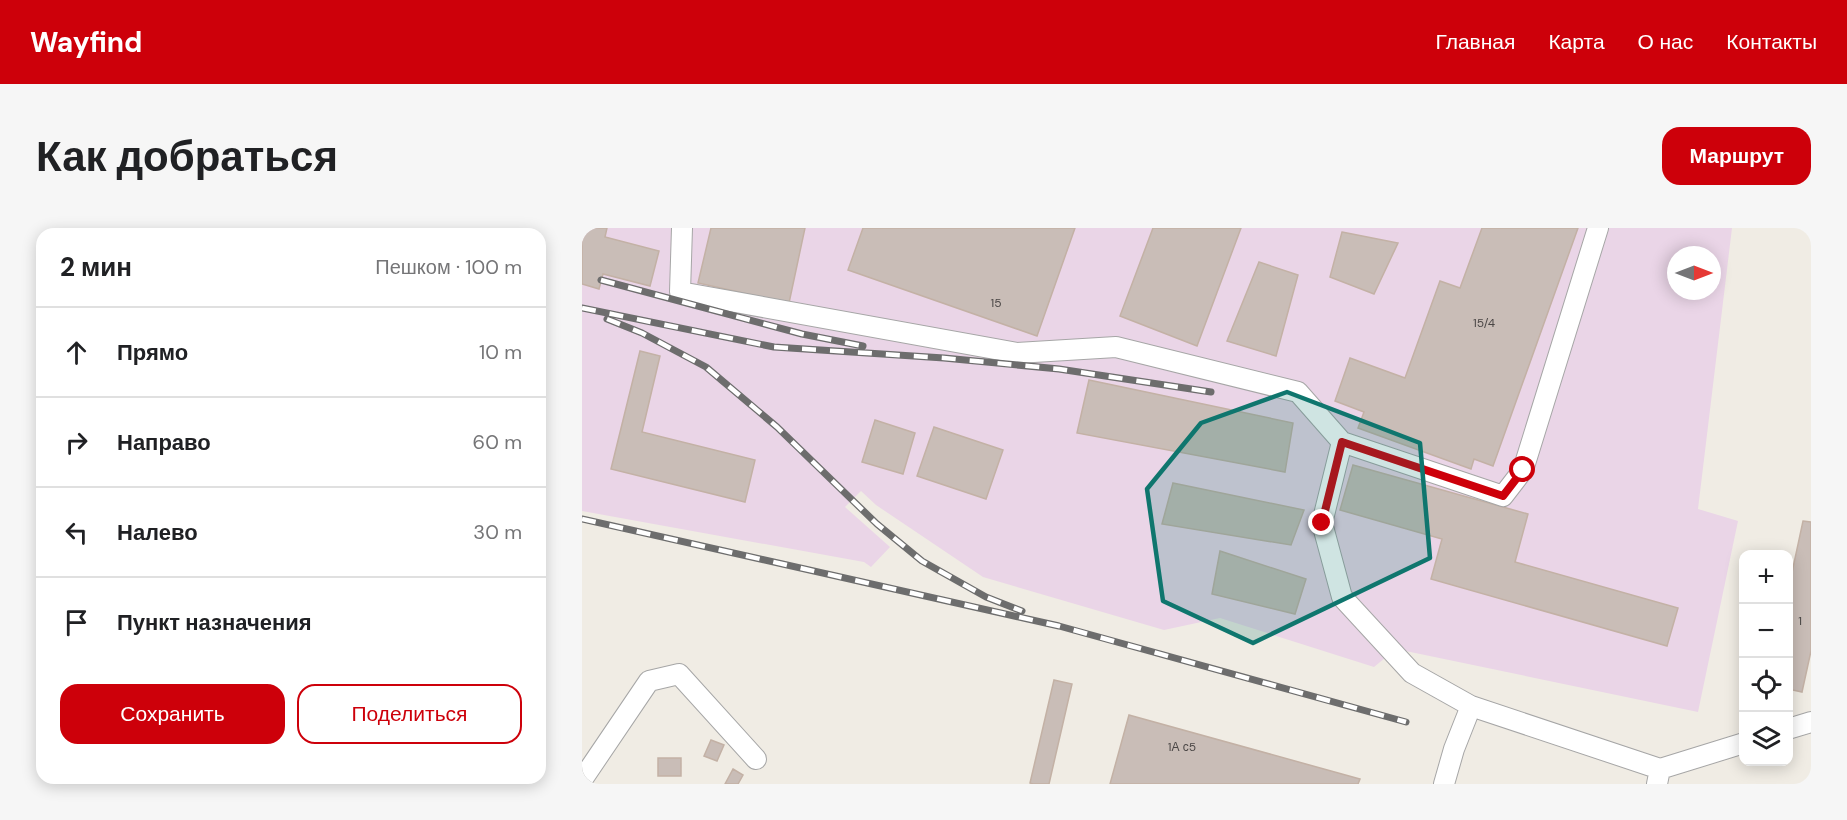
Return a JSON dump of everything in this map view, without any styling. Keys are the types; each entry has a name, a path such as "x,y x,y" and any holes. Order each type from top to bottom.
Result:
{"lane":[{"path":"682,228 680,292 1017,353 1116,347 1299,392 1342,442 1503,496 1523,470 1598,228"},
{"path":"1342,442 1322,523 1342,597 1412,673 1471,706 1658,776 1739,745"},
{"path":"582,780 649,681 679,674 756,759"},
{"path":"1444,784 1454,749 1471,706"},
{"path":"1793,727 1811,722"}],"highlighted area":[{"path":"1287,392 1420,443 1430,558 1253,643 1163,601 1147,489 1201,423"}],"shaded area":[{"path":"582,228 1732,228 1698,509 1738,521 1698,712 1396,649 1374,667 1220,618 1164,630 983,577 876,505 861,491 845,507 890,547 871,567 864,562 582,511"}],"building":[{"path":"582,228 607,228 605,237 659,251 650,286 603,274 599,289 582,284"},
{"path":"711,228 805,228 789,303 698,283"},
{"path":"863,228 1075,228 1037,336 848,270"},
{"path":"1153,228 1241,228 1197,346 1120,316"},
{"path":"1482,228 1578,228 1493,466 1474,459 1471,469 1358,428 1364,412 1335,401 1350,358 1405,378 1440,281 1460,288"},
{"path":"1342,232 1398,243 1374,294 1330,277"},
{"path":"1259,262 1298,275 1276,356 1227,341"},
{"path":"640,351 660,356 642,432 755,460 745,502 611,469"},
{"path":"1089,380 1293,423 1285,472 1077,433"},
{"path":"875,420 915,433 903,474 862,462"},
{"path":"934,427 1003,450 986,499 917,476"},
{"path":"1353,465 1528,514 1515,562 1678,608 1667,646 1431,579 1442,539 1340,510"},
{"path":"1173,483 1304,510 1291,545 1162,524"},
{"path":"1803,521 1811,522 1811,651 1802,692 1793,690 1793,568"},
{"path":"1220,551 1306,579 1295,614 1212,594"},
{"path":"1054,680 1072,684 1049,784 1033,784 1030,783"},
{"path":"1129,715 1360,779 1358,784 1110,784"},
{"path":"711,740 724,745 717,761 704,756"},
{"path":"658,758 681,758 681,776 658,776"},
{"path":"733,769 743,775 738,784 725,784"}],"railway":[{"path":"601,280 802,334 863,346"},
{"path":"582,308 774,347 944,358 1059,369 1211,392"},
{"path":"607,319 642,333 706,367 777,427 877,524 922,561 986,597 1022,611"},
{"path":"582,519 1059,626 1406,722"}],"route":[{"path":"1322,523 1342,442 1503,496 1523,470"}]}
